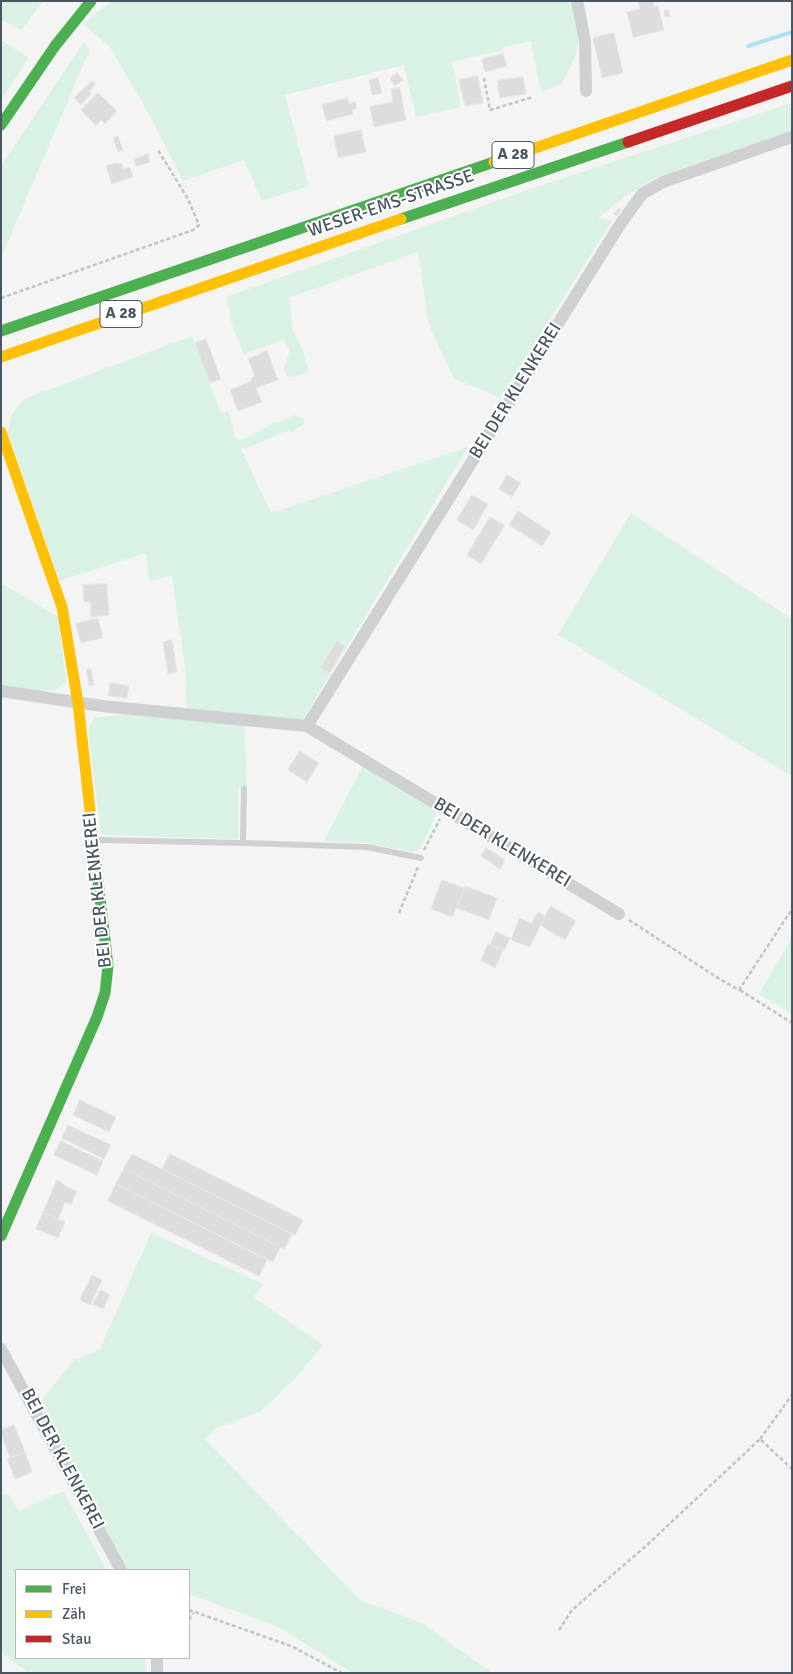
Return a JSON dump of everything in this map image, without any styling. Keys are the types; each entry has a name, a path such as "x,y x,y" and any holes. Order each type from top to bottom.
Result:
{"main road":[{"path":"1,125 45,58 72,22 91,1"},
{"name":"WESER-EMS-STRASSE","path":"1,331 792,60"},
{"name":"WESER-EMS-STRASSE","path":"1,357 205,285 792,86"},
{"name":"BEI DER KLENKEREI","path":"1,432 62,607 78,703 108,966 105,993 97,1017 1,1236"}],"street":[{"path":"577,1 585,42 586,91"},
{"name":"BEI DER KLENKEREI","path":"308,726 619,226 642,194 662,182 792,137"},
{"name":"BEI DER KLENKEREI","path":"1,691 78,703 308,726 619,914"},
{"name":"BEI DER KLENKEREI","path":"1,1349 120,1569"},
{"path":"157,1659 157,1673"}],"lane":[{"path":"243,843 244,789"},
{"path":"93,840 368,846 421,858"}],"path":[{"path":"484,78 490,110 533,97"},
{"path":"1,298 193,230 199,225 188,199 158,150"},
{"path":"740,990 792,908"},
{"path":"619,914 792,1023"},
{"path":"559,1630 572,1610 647,1546 760,1439 792,1395"},
{"path":"760,1439 792,1469"},
{"path":"190,1610 291,1646 342,1673"},
{"path":"190,1618 193,1612"}],"green space":[{"path":"1,1 43,1 22,30 1,20"},
{"path":"112,1 572,1 580,35 575,57 562,84 544,91 540,89 531,41 503,47 503,50 452,62 461,107 416,117 404,65 285,95 309,186 262,201 244,160 183,181 149,114 110,47 83,24"},
{"path":"1,40 29,58 1,100"},
{"path":"84,42 90,49 1,258 1,166"},
{"path":"792,103 792,131 657,177 624,197 598,218 612,221 500,398 454,378 429,325 418,252 289,298 293,332 302,348 309,371 299,376 287,377 284,368 290,350 283,340 244,354 232,324 226,297 524,191"},
{"path":"192,336 221,413 228,411 235,436 239,440 295,415 304,419 304,424 293,432 283,432 256,445 241,449 271,513 468,447 303,719 299,721 187,710 185,667 172,576 149,581 146,553 59,581 8,432 11,415 24,399"},
{"path":"631,513 792,619 792,776 558,635"},
{"path":"1,583 59,617 66,682 54,691 1,688"},
{"path":"135,714 244,725 247,789 238,788 238,839 106,835 101,833 88,730 94,718"},
{"path":"363,766 437,812 421,848 412,852 368,843 324,841"},
{"path":"792,938 792,1014 759,994"},
{"path":"151,1233 264,1284 253,1297 323,1345 300,1373 260,1412 215,1429 205,1439 360,1600 422,1623 492,1673 353,1673 278,1627 190,1594 190,1569 126,1569 38,1405 73,1361 100,1349"},
{"path":"63,1491 106,1569 15,1569 15,1659 145,1659 145,1673 28,1673 1,1652 1,1494 9,1495 19,1511"}],"building":[{"path":"638,1 653,1 654,7 658,6 664,30 633,37 627,12 640,9"},
{"path":"668,10 670,16 665,17 664,11"},
{"path":"614,33 623,73 602,78 593,38"},
{"path":"503,54 507,66 485,72 482,59"},
{"path":"397,73 403,80 395,86 390,79"},
{"path":"478,76 483,103 465,106 459,80"},
{"path":"523,77 526,94 500,98 497,81"},
{"path":"378,78 382,93 372,95 369,80"},
{"path":"92,81 96,84 89,92 91,94 81,105 74,98"},
{"path":"400,88 406,120 374,127 370,106 393,102 391,89"},
{"path":"98,93 117,111 105,124 101,120 96,126 81,110"},
{"path":"348,98 349,104 355,102 357,109 352,110 353,114 326,121 322,105"},
{"path":"361,130 366,152 338,158 334,136"},
{"path":"118,136 123,150 118,152 113,138"},
{"path":"148,154 150,162 136,166 134,159"},
{"path":"121,163 124,169 130,167 133,177 112,184 106,166"},
{"path":"619,208 621,210 617,216 614,214"},
{"path":"206,339 221,379 210,383 195,343"},
{"path":"267,351 278,380 256,388 262,402 238,411 230,390 252,381 251,378 255,376 248,359"},
{"path":"507,475 521,483 512,497 499,489"},
{"path":"472,495 488,504 473,530 457,520"},
{"path":"518,511 551,532 542,546 509,525"},
{"path":"490,517 505,525 481,564 467,555"},
{"path":"107,584 109,615 91,617 90,602 84,602 83,585"},
{"path":"98,618 103,638 81,643 76,624"},
{"path":"172,640 177,672 168,674 163,642"},
{"path":"337,641 345,646 329,673 321,668"},
{"path":"91,669 94,685 89,686 86,670"},
{"path":"110,683 129,686 127,698 109,696"},
{"path":"300,751 319,763 307,782 288,770"},
{"path":"486,848 505,860 500,869 481,856"},
{"path":"442,880 464,888 453,917 431,909"},
{"path":"465,886 497,898 489,920 457,908"},
{"path":"551,906 576,921 565,940 540,925"},
{"path":"538,912 545,916 530,947 511,940 519,918 531,923"},
{"path":"496,932 510,938 504,951 490,945"},
{"path":"488,944 503,950 495,968 481,961"},
{"path":"80,1100 116,1117 109,1132 73,1115"},
{"path":"68,1125 111,1145 104,1159 62,1138"},
{"path":"61,1141 103,1161 97,1175 54,1155"},
{"path":"132,1154 292,1234 284,1249 124,1169"},
{"path":"170,1154 303,1220 295,1235 162,1169"},
{"path":"124,1169 280,1247 273,1262 116,1184"},
{"path":"57,1180 64,1184 64,1186 77,1191 71,1205 65,1202 58,1219 43,1213"},
{"path":"116,1184 267,1260 259,1276 108,1201"},
{"path":"43,1213 65,1222 58,1238 36,1229"},
{"path":"92,1275 102,1280 90,1305 80,1300"},
{"path":"101,1290 110,1295 103,1309 93,1304"},
{"path":"14,1425 25,1452 10,1458 1,1430"},
{"path":"25,1452 32,1472 15,1479 7,1459"}],"waterway":[{"path":"748,46 792,32"}],"traffic: fast":[{"path":"1,125 55,46 91,1"},
{"path":"401,219 628,142"},
{"path":"1,331 494,162"},
{"path":"1,1236 97,1017 105,993 108,966 95,855"}],"traffic: slow":[{"path":"494,162 792,60"},
{"path":"1,357 401,219"},
{"path":"1,432 62,607 78,703 95,855"}],"traffic: jam":[{"path":"628,142 792,86"}]}
